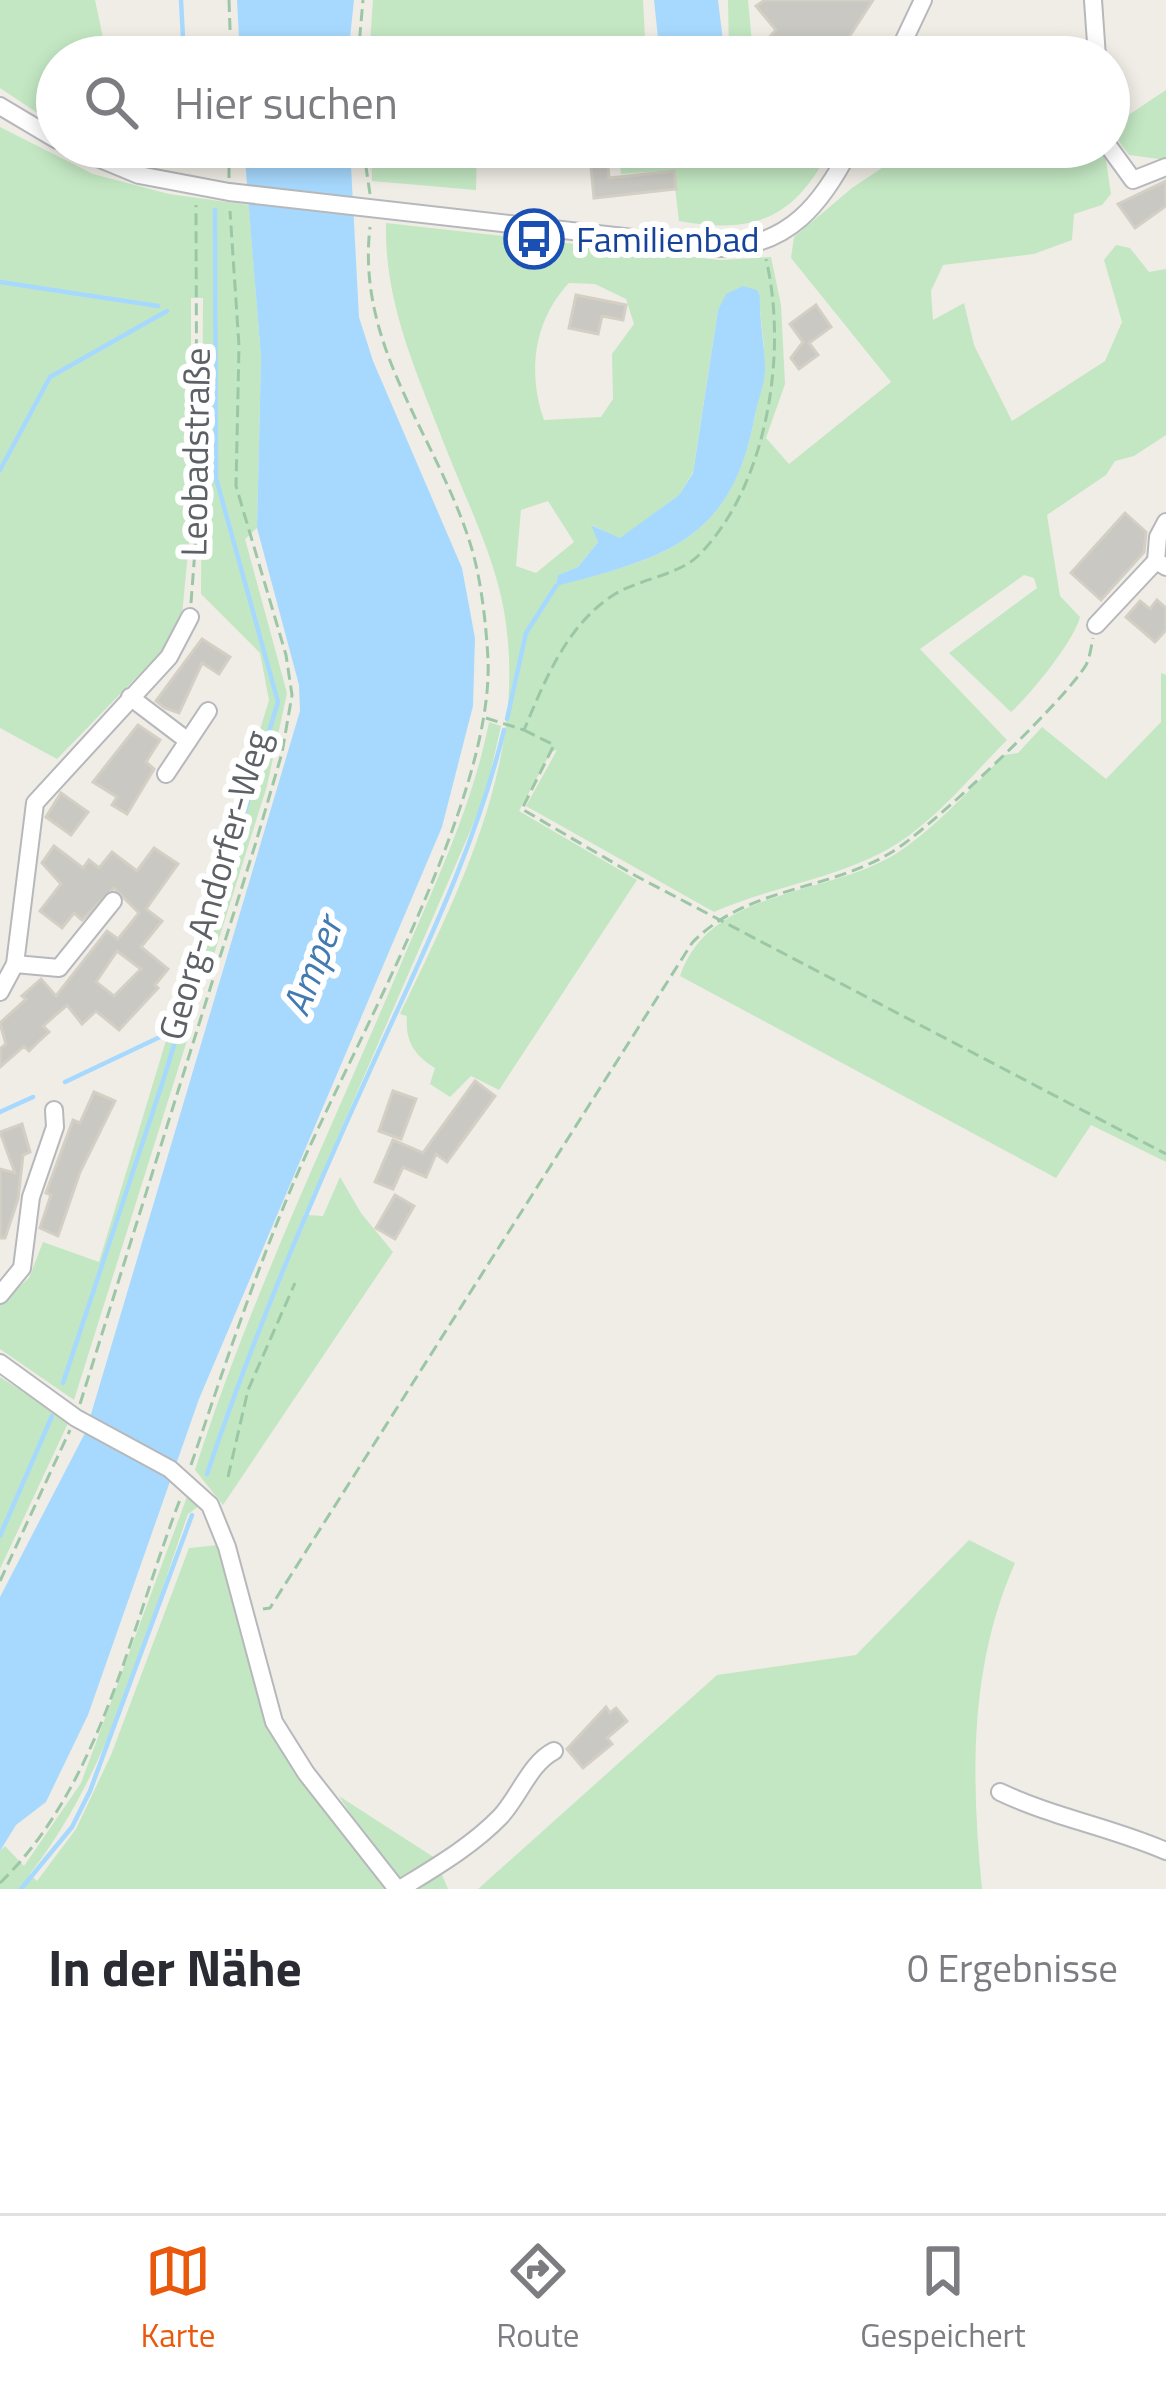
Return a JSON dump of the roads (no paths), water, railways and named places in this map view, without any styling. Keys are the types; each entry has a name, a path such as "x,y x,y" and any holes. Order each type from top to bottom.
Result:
{"street":[{"path":"906,36 923,0"},
{"path":"1093,0 1096,36"},
{"path":"0,106 36,127"},
{"path":"1124,168 1133,180 1166,167"},
{"path":"122,168 232,192 368,200 703,248 762,242 813,209 838,168"},
{"path":"1096,625 1161,564 1158,538 1166,522"},
{"path":"0,992 15,964 35,802 170,656 190,617"},
{"path":"130,697 188,741"},
{"path":"166,774 208,711"},
{"path":"15,964 59,968 113,902"},
{"path":"0,1295 22,1268 31,1197 55,1127 54,1110"},
{"path":"0,1363 81,1418 189,1476 218,1521 265,1696 286,1744 398,1889 483,1833 515,1800 539,1761 554,1751"},
{"path":"1000,1792 1054,1818 1135,1837 1166,1851"}],"water":[{"path":"237,0 354,0 350,36 239,36"},
{"path":"654,0 718,0 722,36 658,36"},
{"name":"Amper","path":"246,168 351,168 359,317 373,361 462,568 475,638 473,706 442,827 199,1399 88,1715 46,1802 16,1825 0,1851 0,1597 86,1431 300,711 299,685 257,528 261,358"},
{"path":"743,286 757,290 760,296 765,370 744,457 730,490 711,516 662,552 556,586 558,575 578,567 598,542 591,525 620,538 679,495 693,473 718,310 726,294"}],"waterway":[{"path":"181,0 183,36"},
{"path":"63,1383 164,1078 278,702 216,478 215,210"},
{"path":"0,282 158,306"},
{"path":"0,470 50,377 167,311"},
{"path":"507,719 526,633 556,586"},
{"path":"207,1474 302,1224 461,863 504,730"},
{"path":"65,1082 179,1028"},
{"path":"0,1112 33,1097"},
{"path":"0,1536 52,1416"},
{"path":"21,1889 72,1827 90,1791 192,1515"}],"place":[{"name":"Familienbad","path":"534,239"}]}
